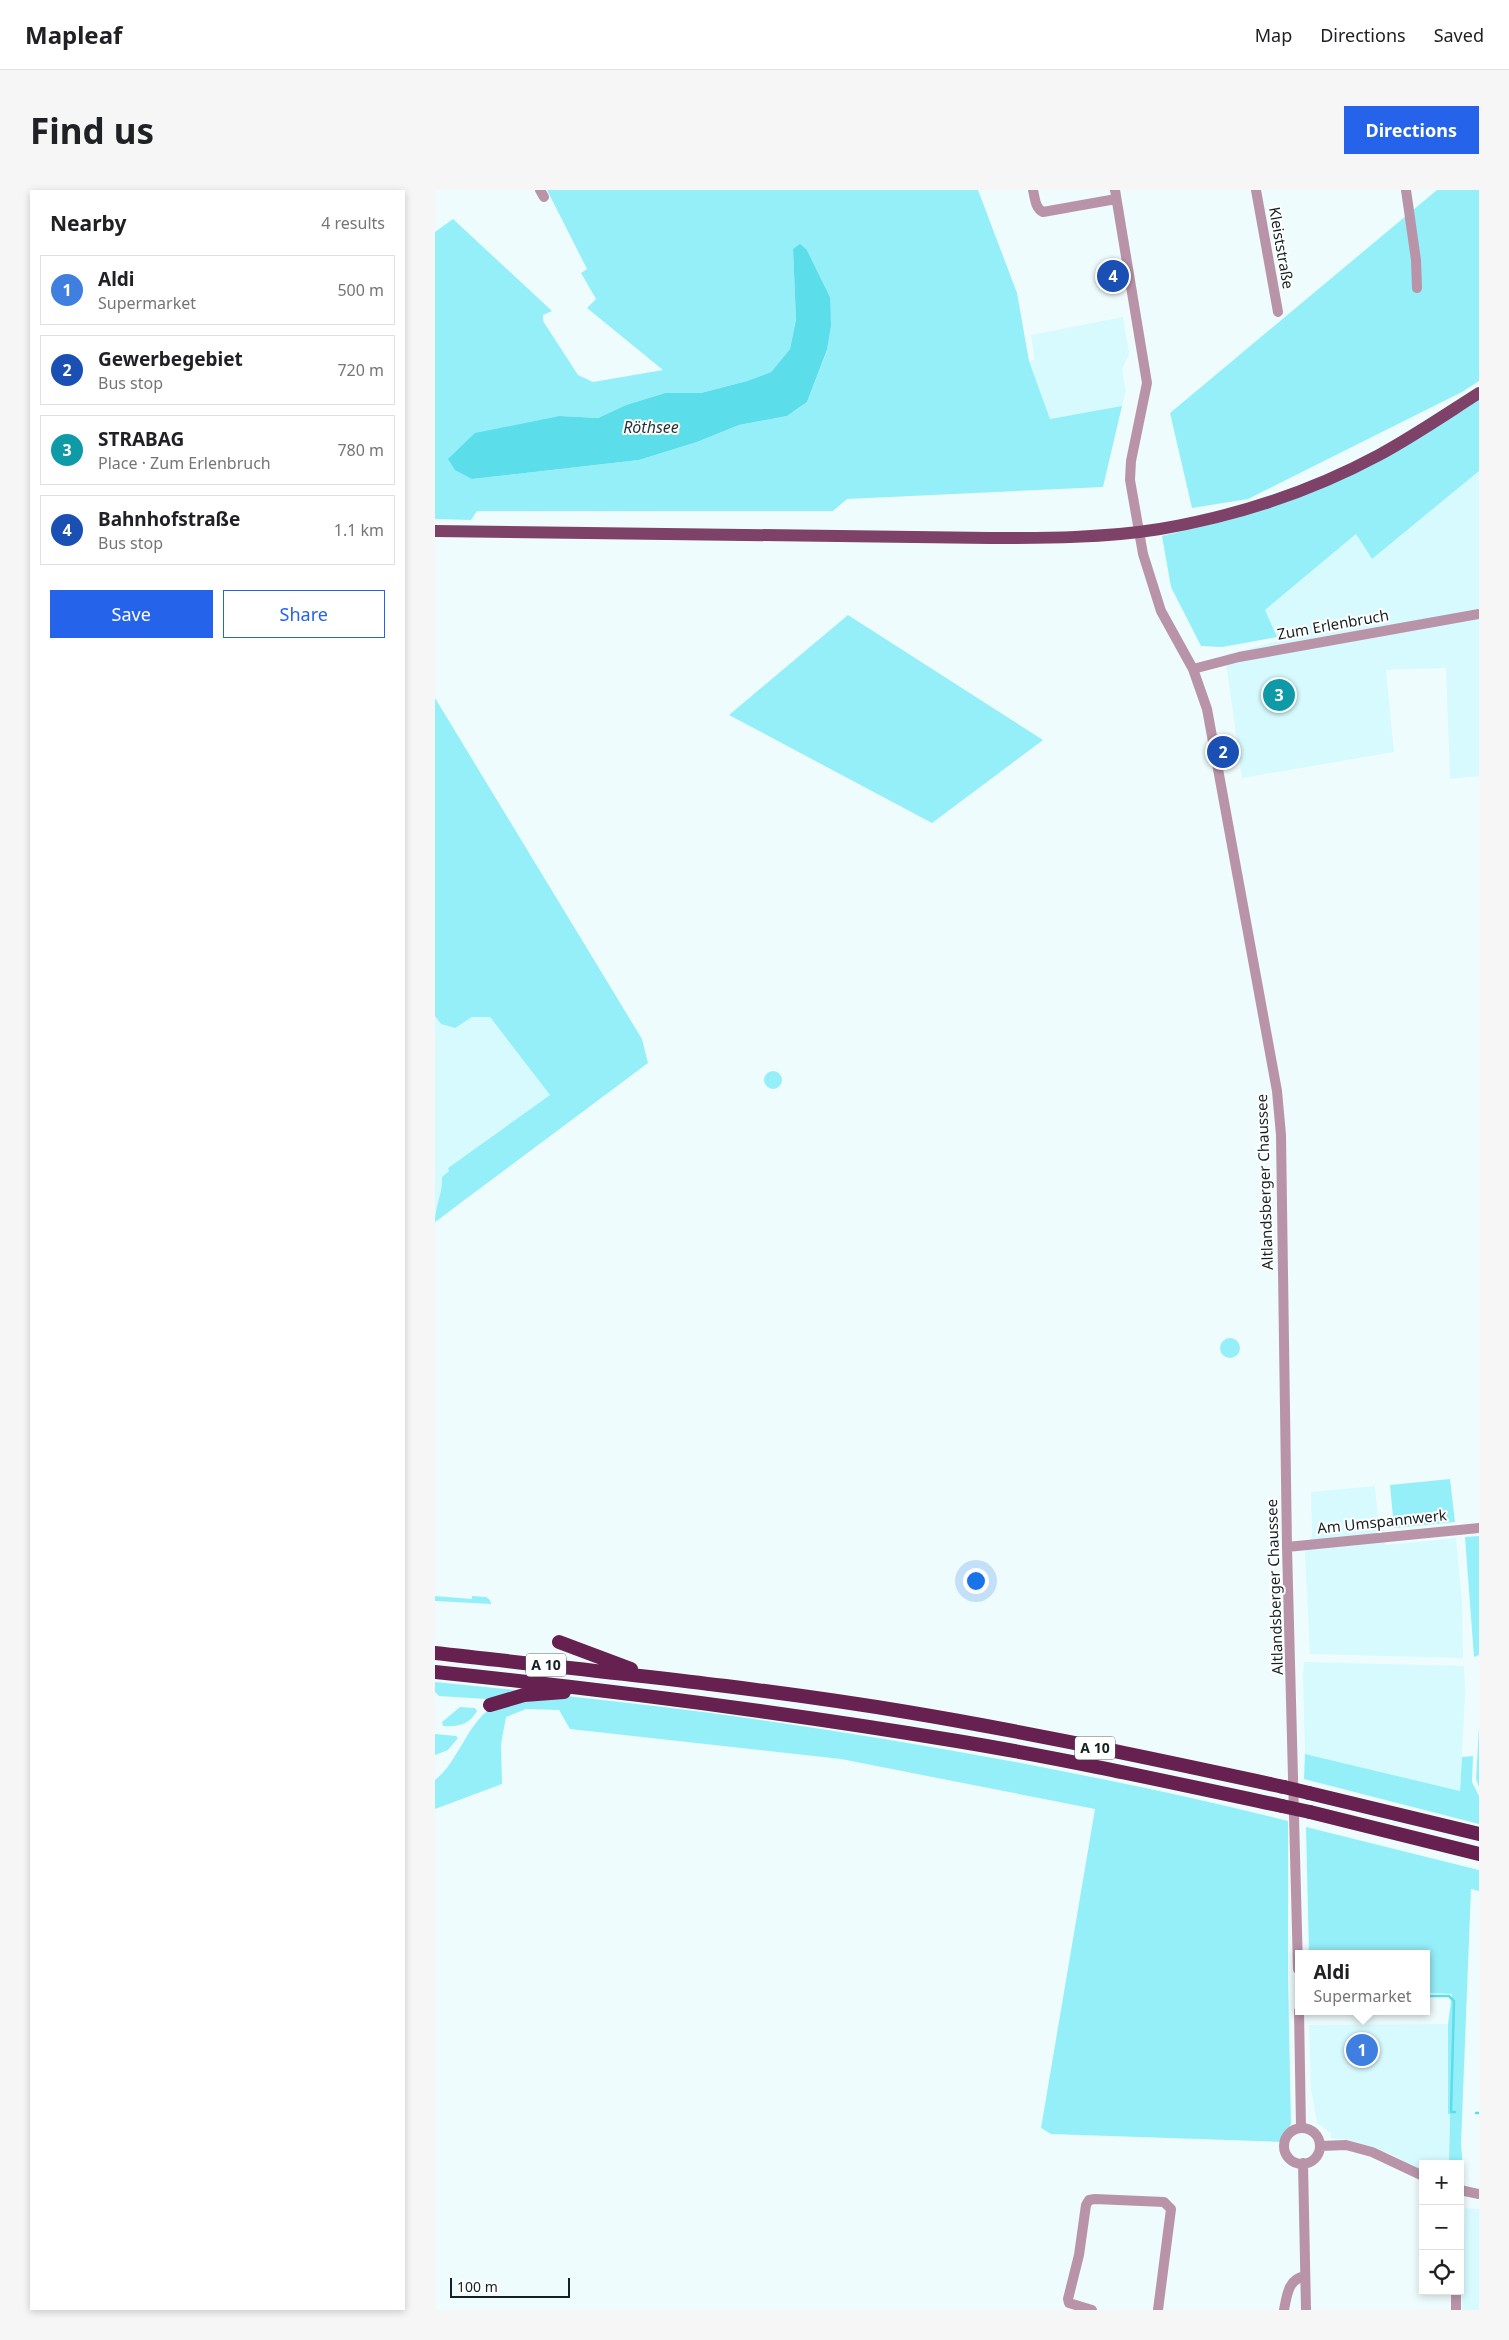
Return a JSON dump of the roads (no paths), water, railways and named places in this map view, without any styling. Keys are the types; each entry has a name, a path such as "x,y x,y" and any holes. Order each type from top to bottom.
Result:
{"highway":[{"path":"559,1642 589,1655 657,1678"},
{"name":"A 10","path":"435,1653 657,1678 905,1712 1120,1752 1284,1787 1479,1834"},
{"name":"A 10","path":"435,1672 605,1689 957,1741 1119,1772 1310,1812 1479,1854"},
{"path":"490,1705 535,1694 605,1689"}],"main road":[{"path":"435,531 1063,538 1162,528 1232,512 1298,492 1378,455 1479,393"}],"street":[{"path":"1033,190 1039,210 1043,212 1115,195"},
{"name":"Kleiststraße","path":"1256,190 1278,312"},
{"path":"1406,190 1416,260 1417,288"},
{"name":"Altlandsberger Chaussee","path":"1115,195 1141,336 1147,383 1131,461 1130,480 1143,554 1158,603 1193,669 1202,691 1212,730 1277,1091 1281,1135 1287,1547 1298,1950"},
{"name":"Zum Erlenbruch","path":"1193,669 1239,657 1479,614"},
{"name":"Am Umspannwerk","path":"1287,1547 1479,1528"},
{"path":"1299,2015 1301,2128"},
{"path":"1301,2128 1315,2133 1319,2146 1313,2159 1303,2164 1293,2161 1284,2148 1289,2134 1301,2128"},
{"path":"1319,2146 1346,2145 1372,2152 1419,2174"},
{"path":"1303,2164 1306,2310"},
{"path":"1464,2191 1479,2194"},
{"path":"1092,2310 1069,2303 1069,2299 1079,2255 1086,2205 1089,2200 1095,2199 1164,2202 1171,2209 1158,2310"},
{"path":"1284,2310 1291,2284 1299,2277 1305,2276"},
{"path":"1456,2295 1456,2310"}],"water":[{"name":"Röthsee","path":"800,244 807,250 830,297 831,325 827,350 807,402 787,416 739,425 697,442 639,460 472,479 455,470 448,459 475,433 560,416 598,418 626,405 665,393 701,393 747,381 771,372 790,349 796,319 793,249"}],"waterway":[{"path":"1430,1996 1449,1996 1454,2001 1451,2112 1455,2112"}],"place":[{"name":"Bahnhofstraße","path":"1113,276"},
{"name":"STRABAG","path":"1279,695"},
{"name":"Gewerbegebiet","path":"1223,752"},
{"name":"Aldi","path":"1362,2050"}]}
